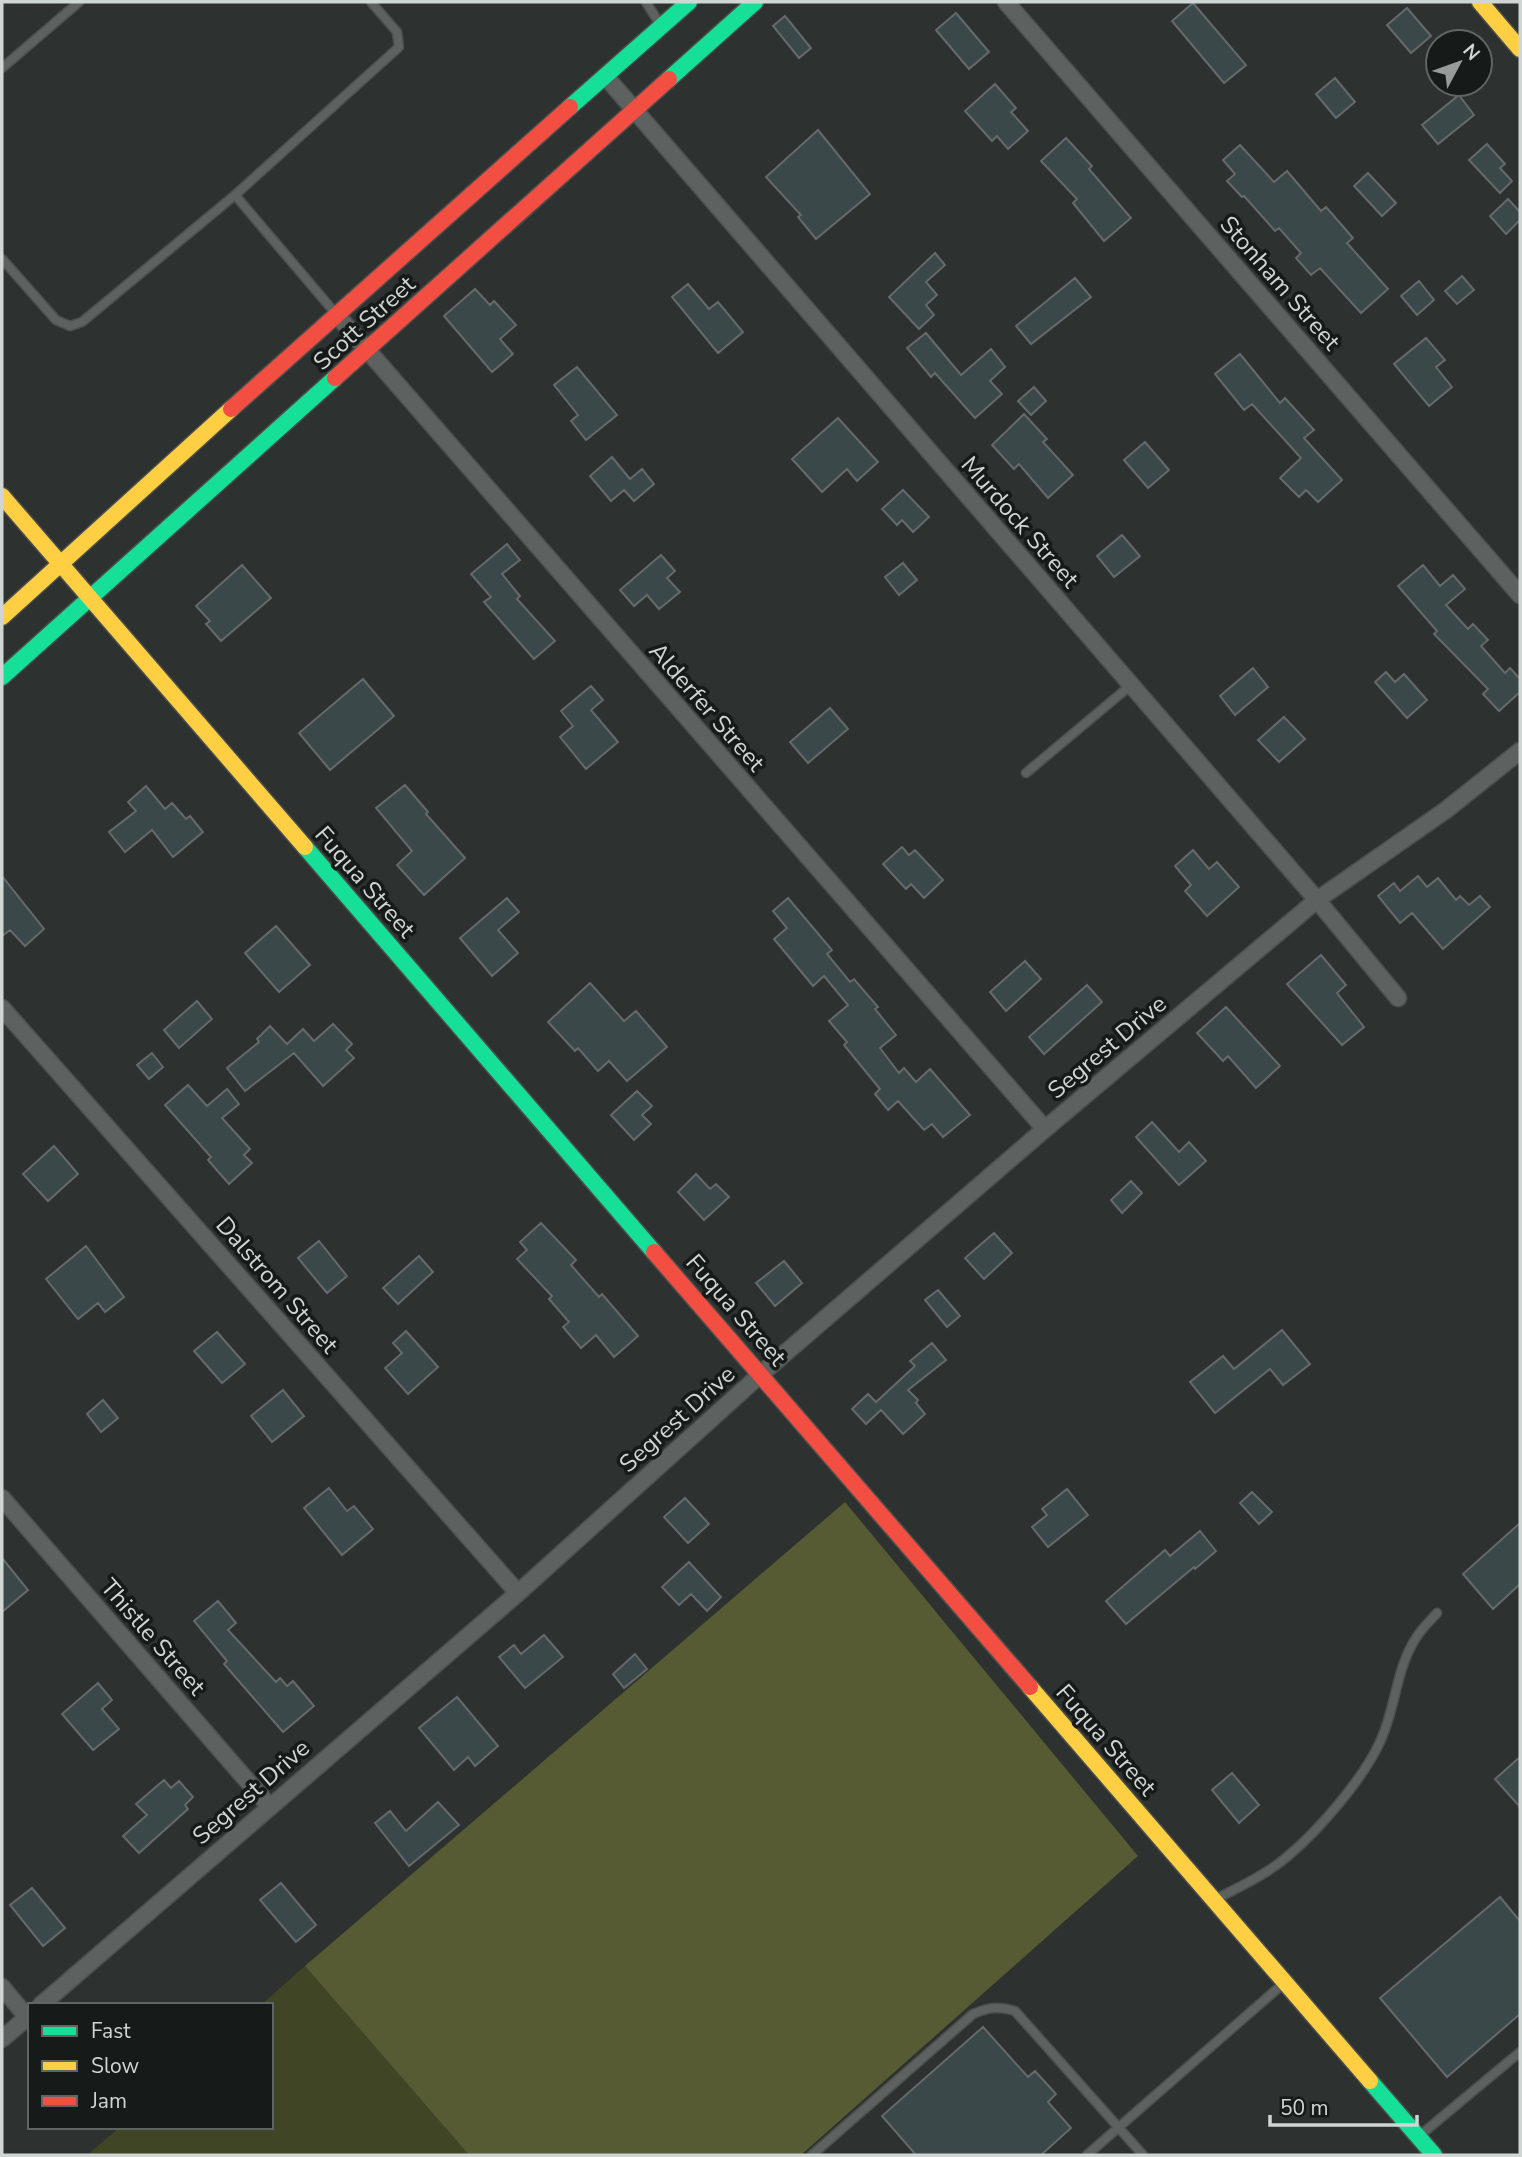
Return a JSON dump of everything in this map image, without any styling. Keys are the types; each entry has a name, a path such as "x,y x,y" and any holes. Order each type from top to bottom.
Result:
{"street":[{"name":"Scott Street","path":"2,617 336,314 688,2"},
{"name":"Scott Street","path":"2,677 755,2"},
{"name":"Stonham Street","path":"1006,2 1520,595"},
{"path":"1480,2 1520,49"},
{"name":"Murdock Street","path":"606,77 1317,900 1398,998"},
{"name":"Alderfer Street","path":"336,314 1045,1129"},
{"name":"Fuqua Street","path":"2,496 1434,2155"},
{"name":"Segrest Drive","path":"43,2003 518,1593 761,1374 1045,1129 1317,900 1446,810 1520,751"},
{"name":"Dalstrom Street","path":"2,1007 518,1593"},
{"name":"Thistle Street","path":"2,1498 271,1807"},
{"path":"2,1987 28,2015"},
{"path":"2,2039 28,2017"}],"lane":[{"path":"2,68 79,2"},
{"path":"2,259 56,320 70,326 82,322 235,195 399,47 397,32 371,2"},
{"path":"646,2 661,26"},
{"path":"235,195 336,314"},
{"path":"1026,773 1132,685"},
{"path":"1214,1900 1263,1874 1289,1856 1364,1772 1390,1719 1406,1658 1416,1637 1437,1613"},
{"path":"1087,2155 1285,1982"},
{"path":"812,2155 973,2014 994,2007 1015,2011 1143,2155"},
{"path":"1418,2137 1520,2052"}],"green space":[{"path":"845,1502 1138,1856 801,2155 469,2155 305,1966"},
{"path":"305,1966 469,2155 87,2155 118,2129 273,2129 273,2003 263,2003"}],"building":[{"path":"1193,3 1246,65 1224,83 1172,21"},
{"path":"1407,8 1424,28 1424,42 1411,53 1387,25"},
{"path":"956,13 989,52 969,69 936,30"},
{"path":"785,16 811,48 799,58 773,26"},
{"path":"1335,78 1355,102 1336,118 1316,94"},
{"path":"995,84 1016,108 1011,112 1028,131 1008,149 997,136 992,141 965,111"},
{"path":"1455,98 1461,98 1474,115 1438,144 1422,125"},
{"path":"818,130 870,194 816,239 798,217 801,215 766,177"},
{"path":"1066,138 1092,166 1089,169 1131,218 1104,241 1073,203 1077,199 1041,161"},
{"path":"1487,144 1505,164 1500,168 1512,181 1500,193 1469,160"},
{"path":"1240,145 1274,182 1287,171 1321,211 1326,207 1353,238 1347,243 1388,289 1361,313 1320,268 1311,275 1296,258 1301,253 1279,228 1275,231 1227,181 1235,174 1223,160"},
{"path":"1368,173 1396,203 1382,216 1354,186"},
{"path":"1508,199 1520,212 1520,220 1506,234 1490,216"},
{"path":"935,253 945,265 926,282 937,295 926,305 934,315 919,329 889,297"},
{"path":"1462,276 1474,290 1457,304 1445,291"},
{"path":"1075,278 1091,297 1031,344 1016,326"},
{"path":"1419,281 1434,300 1417,315 1401,296"},
{"path":"688,284 709,309 718,302 743,332 718,353 672,297"},
{"path":"475,289 490,305 494,301 516,325 500,339 513,354 492,372 444,316"},
{"path":"926,333 961,375 991,349 1005,367 990,381 1002,394 975,418 935,373 931,377 907,348"},
{"path":"1426,338 1445,360 1436,367 1452,387 1429,406 1394,364"},
{"path":"1240,354 1280,403 1285,398 1314,430 1304,438 1342,480 1318,502 1306,490 1299,497 1280,478 1301,458 1252,404 1244,410 1215,374"},
{"path":"577,367 617,415 586,440 571,421 578,415 554,385"},
{"path":"1034,387 1046,401 1031,415 1018,401"},
{"path":"1024,414 1047,439 1043,442 1073,475 1048,498 1019,464 1014,469 992,445"},
{"path":"838,418 878,462 857,481 847,469 822,492 792,459"},
{"path":"1145,442 1169,470 1148,488 1124,460"},
{"path":"612,457 630,479 642,469 654,484 634,501 624,490 611,501 590,476"},
{"path":"903,490 929,517 913,532 902,520 897,525 882,509"},
{"path":"1122,535 1140,556 1114,577 1097,556"},
{"path":"507,544 520,560 502,574 520,596 517,599 555,641 534,659 484,602 491,597 471,574"},
{"path":"661,555 675,571 667,578 680,592 659,609 647,595 634,606 620,590"},
{"path":"903,563 917,580 899,595 885,577"},
{"path":"242,565 271,598 221,641 206,624 210,621 196,606"},
{"path":"1423,565 1440,586 1453,575 1465,589 1446,605 1468,629 1473,624 1488,640 1481,646 1505,673 1510,668 1520,679 1520,692 1499,711 1483,694 1488,689 1434,634 1437,631 1398,586"},
{"path":"1253,668 1268,687 1235,715 1220,696"},
{"path":"1386,672 1395,682 1404,674 1427,700 1407,718 1375,682"},
{"path":"363,679 394,716 330,770 299,733"},
{"path":"591,686 603,700 591,710 618,742 586,769 560,737 573,726 561,711"},
{"path":"830,708 848,729 808,763 790,742"},
{"path":"1284,717 1305,739 1279,762 1258,740"},
{"path":"405,785 428,812 426,814 465,858 424,895 397,865 412,851 376,808"},
{"path":"146,786 165,809 172,803 186,819 190,816 203,832 173,857 152,830 125,852 109,832 136,811 128,802"},
{"path":"902,847 909,855 915,850 943,880 924,898 911,884 906,889 883,864"},
{"path":"1193,850 1209,869 1217,862 1239,887 1207,916 1185,891 1191,885 1175,866"},
{"path":"2,876 44,929 25,946 10,930 2,936"},
{"path":"1418,876 1427,887 1438,878 1456,900 1460,896 1469,905 1480,896 1490,907 1443,949 1412,913 1400,923 1378,896 1394,883 1400,891"},
{"path":"507,898 519,912 498,930 518,953 492,976 460,938"},
{"path":"788,898 832,950 827,954 850,982 854,979 878,1007 875,1009 896,1035 880,1048 899,1073 904,1068 916,1082 930,1069 970,1115 943,1137 932,1124 924,1130 898,1101 888,1110 875,1094 880,1089 844,1045 847,1042 829,1021 848,1005 824,976 813,986 774,939 787,928 773,911"},
{"path":"276,926 310,965 279,992 245,953"},
{"path":"1321,955 1346,985 1337,993 1364,1027 1342,1045 1287,984"},
{"path":"1025,961 1041,979 1006,1011 990,992"},
{"path":"590,983 624,1021 636,1011 667,1047 627,1081 609,1061 598,1071 578,1048 575,1051 548,1022"},
{"path":"1087,985 1102,1002 1044,1054 1029,1037"},
{"path":"197,1001 212,1019 179,1048 164,1030"},
{"path":"1226,1007 1280,1066 1256,1088 1228,1056 1223,1061 1197,1033"},
{"path":"333,1024 352,1044 346,1050 354,1058 323,1086 294,1053 245,1091 227,1068 259,1042 257,1039 270,1026 287,1044 303,1029 314,1041"},
{"path":"152,1053 163,1067 149,1079 137,1065"},
{"path":"188,1085 207,1106 227,1089 239,1104 222,1118 250,1149 244,1155 252,1163 229,1184 208,1160 211,1157 165,1105"},
{"path":"637,1091 652,1106 642,1115 651,1124 634,1140 611,1115"},
{"path":"1152,1122 1179,1152 1189,1142 1206,1161 1179,1185 1136,1137"},
{"path":"54,1146 78,1174 48,1201 23,1174"},
{"path":"696,1174 710,1189 716,1184 729,1197 704,1220 678,1192"},
{"path":"1131,1181 1142,1193 1122,1213 1111,1200"},
{"path":"541,1223 576,1260 571,1265 599,1297 602,1294 638,1336 614,1357 596,1335 581,1348 563,1327 569,1322 549,1299 552,1296 517,1259 527,1250 520,1242"},
{"path":"994,1233 1012,1253 984,1279 965,1258"},
{"path":"319,1241 347,1276 327,1293 298,1258"},
{"path":"86,1246 124,1297 105,1312 98,1303 78,1319 46,1279"},
{"path":"419,1256 433,1272 398,1304 383,1288"},
{"path":"784,1261 802,1283 775,1306 756,1283"},
{"path":"938,1290 960,1316 947,1327 925,1300"},
{"path":"1282,1330 1310,1364 1283,1385 1270,1369 1215,1413 1190,1382 1223,1356 1234,1369"},
{"path":"406,1331 438,1367 408,1394 385,1368 402,1353 393,1343"},
{"path":"217,1332 245,1364 222,1383 194,1351"},
{"path":"932,1343 946,1360 908,1390 918,1400 916,1403 925,1414 903,1434 881,1410 866,1424 852,1409 868,1394 876,1402 915,1366 910,1361"},
{"path":"283,1390 304,1416 272,1442 251,1416"},
{"path":"103,1400 118,1418 101,1432 87,1414"},
{"path":"329,1488 347,1511 354,1506 373,1529 342,1555 304,1508"},
{"path":"1067,1489 1088,1515 1048,1547 1032,1527 1047,1515 1042,1509"},
{"path":"1252,1492 1272,1512 1259,1524 1240,1503"},
{"path":"685,1498 709,1524 688,1543 664,1517"},
{"path":"1520,1523 1520,1584 1493,1609 1463,1574"},
{"path":"1200,1531 1216,1551 1126,1624 1106,1601 1165,1550 1170,1556"},
{"path":"2,1558 28,1590 2,1612"},
{"path":"689,1562 721,1597 707,1611 691,1594 679,1605 662,1587"},
{"path":"218,1601 236,1623 228,1630 276,1682 280,1678 287,1686 293,1681 314,1706 283,1732 224,1664 227,1661 194,1621"},
{"path":"544,1635 563,1657 525,1688 499,1657 514,1645 521,1654"},
{"path":"635,1654 647,1669 624,1688 613,1674"},
{"path":"98,1683 112,1700 102,1709 119,1729 93,1750 62,1714"},
{"path":"457,1697 498,1746 475,1766 468,1757 454,1770 419,1728"},
{"path":"1520,1757 1520,1807 1495,1779"},
{"path":"1232,1773 1259,1805 1239,1823 1212,1790"},
{"path":"164,1780 171,1788 179,1781 193,1797 185,1805 188,1809 139,1853 123,1836 147,1815 136,1804"},
{"path":"438,1802 459,1825 409,1866 375,1823 390,1811 406,1831"},
{"path":"281,1883 316,1925 296,1942 260,1900"},
{"path":"32,1888 65,1928 43,1946 10,1905"},
{"path":"1500,1897 1520,1921 1520,2014 1447,2077 1380,1998"},
{"path":"983,2027 1028,2077 1035,2071 1056,2094 1048,2102 1071,2128 1041,2155 916,2155 882,2116"}],"traffic: fast":[{"path":"570,107 689,2"},
{"path":"669,79 755,2"},
{"path":"2,677 335,378"},
{"path":"305,847 654,1252"},
{"path":"1370,2081 1434,2155"}],"traffic: slow":[{"path":"1480,2 1520,49"},
{"path":"2,617 231,409"},
{"path":"2,496 305,847"},
{"path":"1030,1687 1370,2081"}],"traffic: jam":[{"path":"335,378 669,79"},
{"path":"231,409 570,107"},
{"path":"654,1252 1030,1687"}]}
